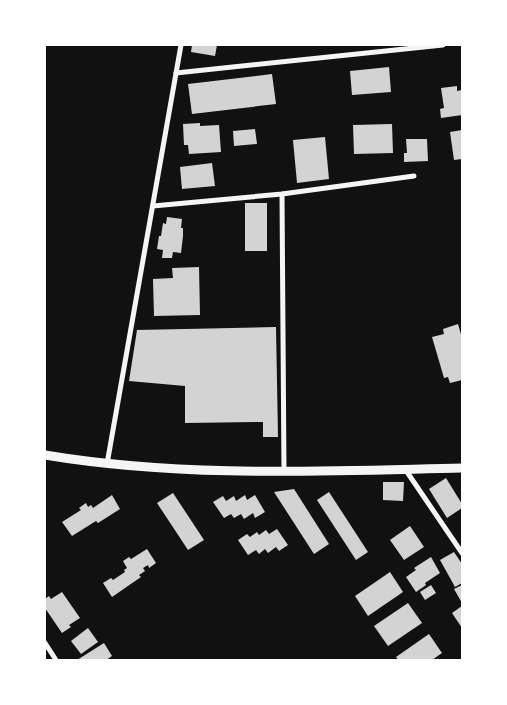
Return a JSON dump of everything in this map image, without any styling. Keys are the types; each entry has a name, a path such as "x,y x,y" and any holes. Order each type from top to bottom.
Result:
{"main road":[{"path":"45,455 107,464 198,470 284,472 462,468"}],"street":[{"path":"107,464 181,45"},
{"path":"176,73 443,45"},
{"path":"153,206 282,194 414,176"},
{"path":"282,194 284,472"},
{"path":"405,469 462,554"},
{"path":"45,643 56,660"}],"building":[{"path":"192,45 217,45 215,56 191,52"},
{"path":"389,67 391,92 352,95 350,71"},
{"path":"272,74 276,104 192,114 188,84"},
{"path":"457,86 457,91 462,90 462,115 441,118 440,109 444,108 441,88"},
{"path":"200,123 200,126 219,125 221,152 189,154 188,145 184,145 183,124"},
{"path":"392,124 393,153 354,154 353,125"},
{"path":"255,129 257,144 234,146 233,131"},
{"path":"462,130 462,159 454,160 450,132"},
{"path":"325,137 329,179 297,183 293,140"},
{"path":"406,139 427,139 428,161 404,162 404,153 407,153"},
{"path":"212,163 215,186 182,189 180,167"},
{"path":"245,203 267,203 267,251 245,251"},
{"path":"167,217 182,219 181,253 173,252 172,258 162,258 163,250 157,249 163,223 166,224"},
{"path":"199,267 200,315 154,316 153,279 173,278 172,268"},
{"path":"458,324 462,338 462,380 450,383 448,377 444,378 432,337 444,334 443,329"},
{"path":"276,327 278,437 263,437 263,422 185,423 185,386 129,381 137,330"},
{"path":"446,478 462,504 462,508 447,518 429,489"},
{"path":"383,482 404,482 403,501 383,500"},
{"path":"294,489 329,544 314,554 274,492"},
{"path":"329,492 368,552 356,560 317,500"},
{"path":"173,493 204,540 188,550 157,503"},
{"path":"112,495 120,509 72,536 62,522 81,510 79,508 86,503 88,507 91,505 93,508"},
{"path":"245,495 247,500 255,495 265,512 255,518 253,513 244,519 241,514 234,518 231,514 224,518 213,502 223,496 226,501 234,496 236,501"},
{"path":"410,526 424,547 404,560 390,540"},
{"path":"277,529 288,545 279,551 276,547 268,553 265,549 259,554 256,550 248,555 238,540 247,534 250,537 257,532 259,535 266,530 269,534"},
{"path":"147,549 156,563 149,568 148,565 143,568 145,571 139,575 141,577 112,597 103,583 111,578 113,580 125,572 124,570 127,568 123,561 129,557 131,559"},
{"path":"454,552 462,564 462,583 455,587 440,560"},
{"path":"431,557 440,573 416,592 406,577 416,570 414,568"},
{"path":"390,572 403,592 368,616 355,596"},
{"path":"431,585 436,593 425,600 420,592"},
{"path":"462,585 462,603 454,589"},
{"path":"62,592 80,618 69,625 71,627 62,633 45,608 45,599 49,596 51,599"},
{"path":"408,603 422,623 388,646 374,626"},
{"path":"462,606 462,628 452,613"},
{"path":"88,628 98,642 81,654 71,641"},
{"path":"429,634 442,653 432,660 398,660 396,657"},
{"path":"104,643 112,656 106,660 77,660"}]}
